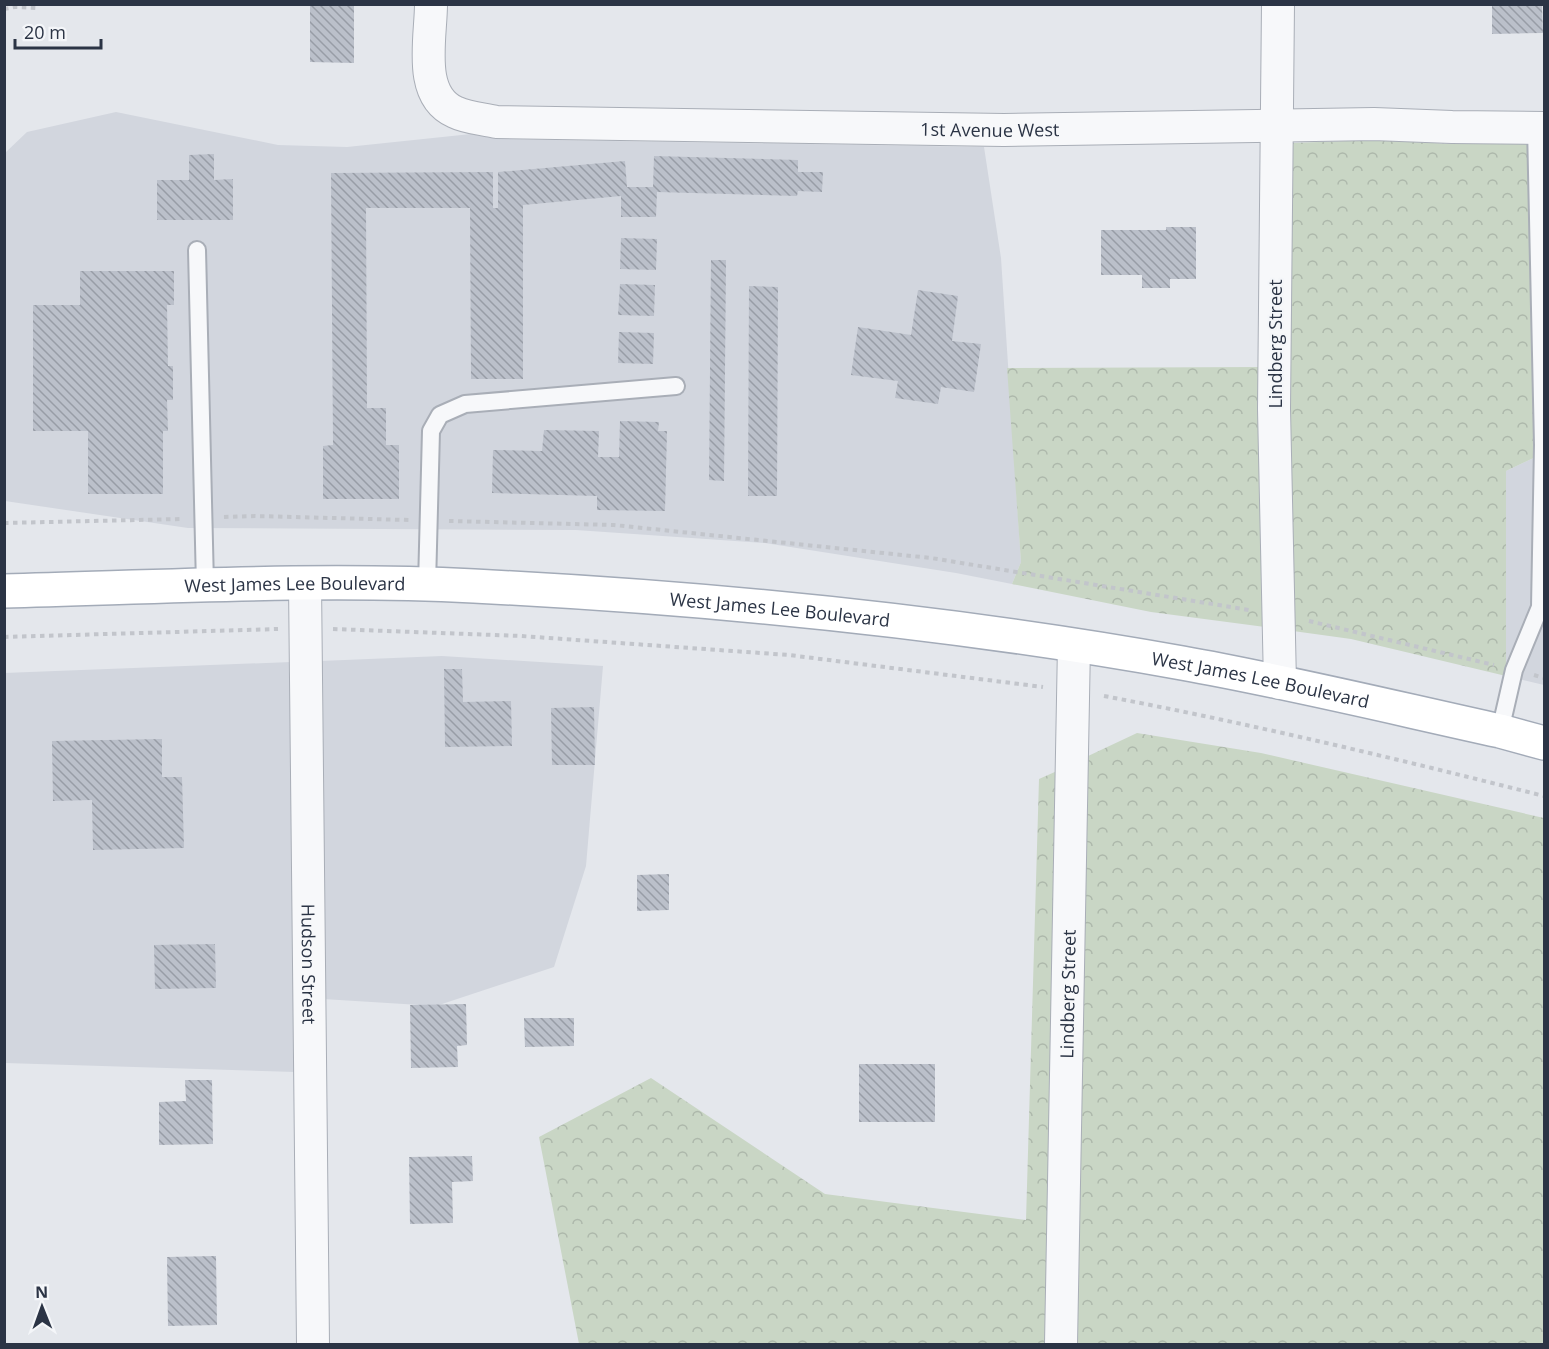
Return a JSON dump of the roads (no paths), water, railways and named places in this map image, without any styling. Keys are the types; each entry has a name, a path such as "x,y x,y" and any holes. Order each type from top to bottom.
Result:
{"main road":[{"name":"West James Lee Boulevard","path":"4,591 305,583 427,585 673,598 854,617 1074,645 1185,663 1500,731 1545,743"}],"street":[{"name":"1st Avenue West","path":"431,4 435,88 454,112 496,122 1004,130 1374,124 1540,128"},
{"name":"Lindberg Street","path":"1278,4 1274,409 1280,683"},
{"name":"Hudson Street","path":"305,583 313,1344"},
{"name":"Lindberg Street","path":"1061,1344 1074,645"}],"lane":[{"path":"1500,731 1514,670 1540,608 1544,446 1540,128"},
{"path":"197,250 205,585"},
{"path":"427,585 431,431 440,415 465,404 676,386"}]}
